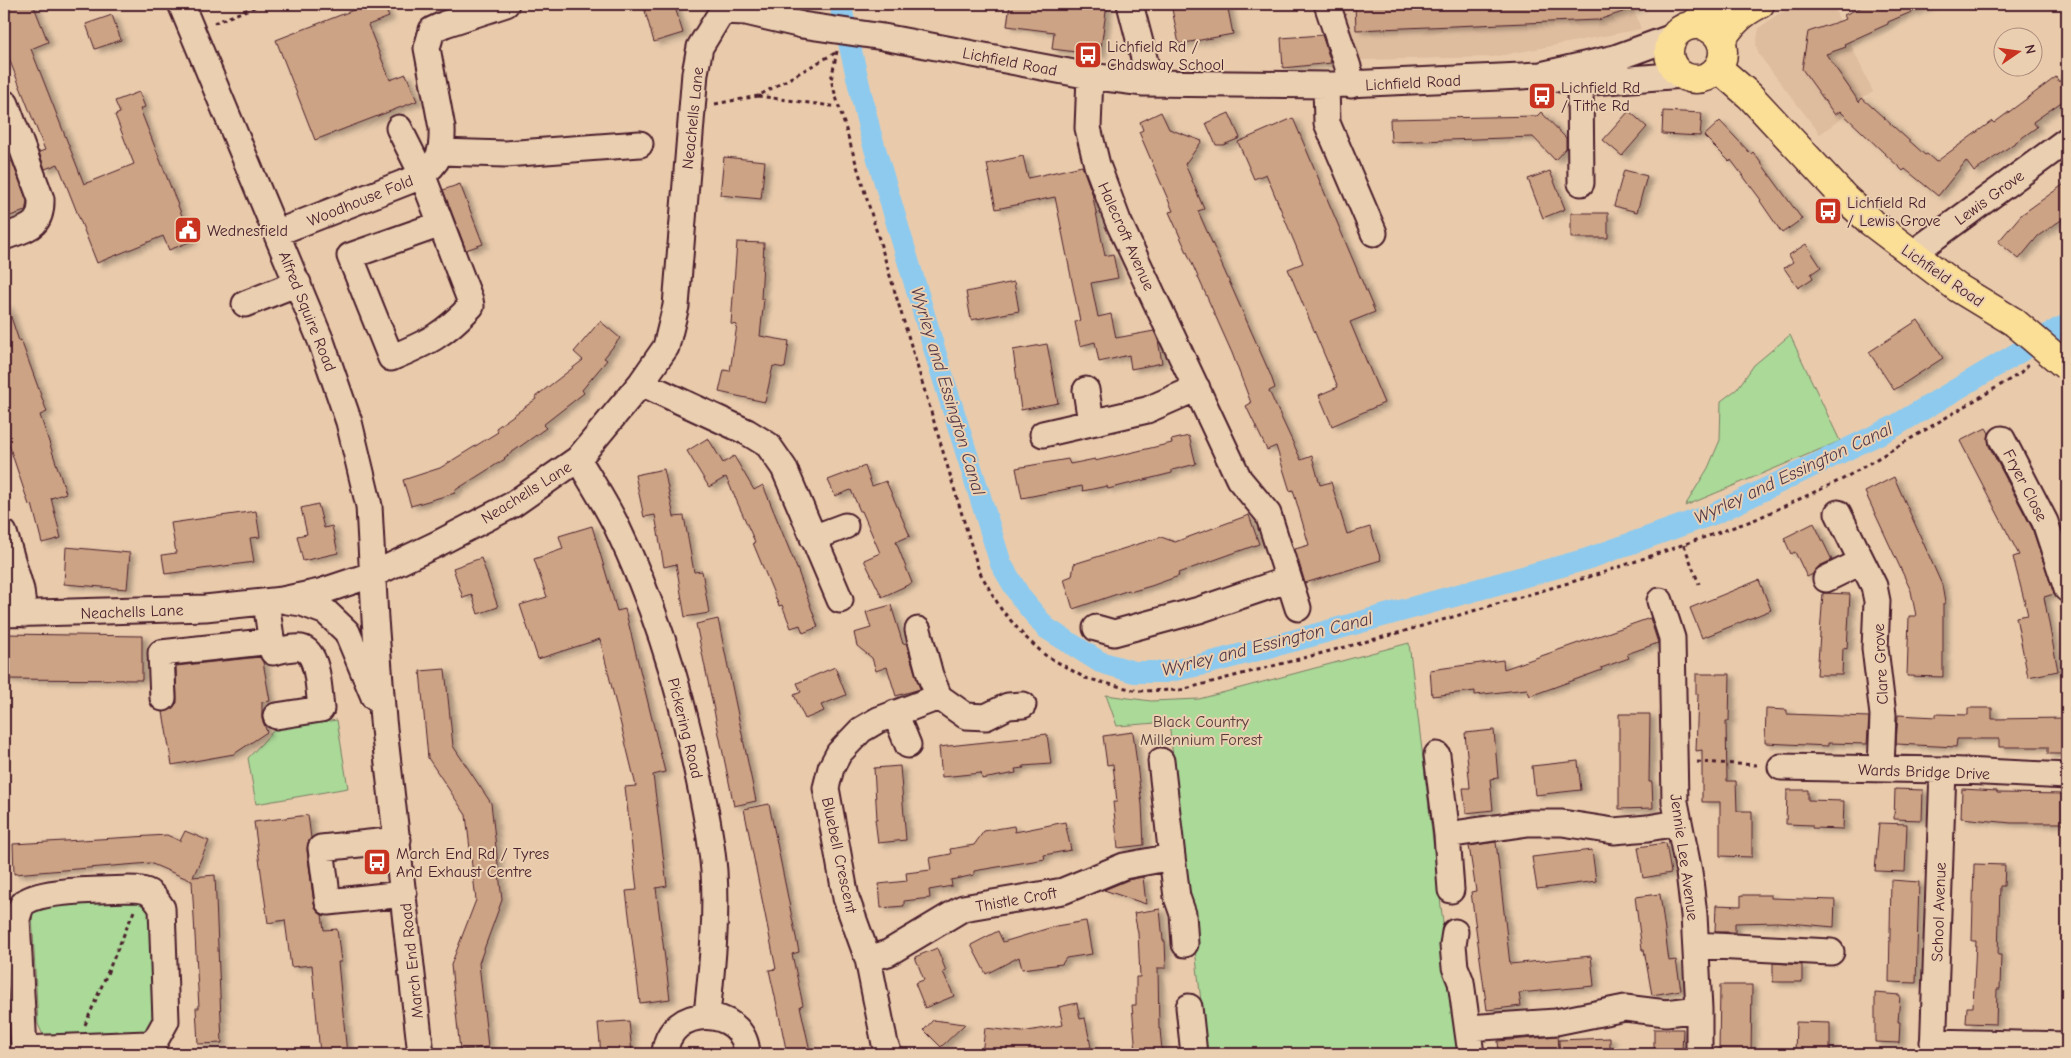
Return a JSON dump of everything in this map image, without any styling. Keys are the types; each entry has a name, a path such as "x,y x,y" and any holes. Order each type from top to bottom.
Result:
{"main road":[{"path":"1682,31 1707,27 1717,34 1721,40 1723,55 1718,68 1706,77 1699,79 1683,75 1676,70 1669,55 1670,45 1682,31 1726,4"},
{"path":"1721,40 1731,23 1745,11 1760,4"},
{"name":"Lichfield Road","path":"1718,68 1750,96 1845,198 1871,222 1958,288 2014,322 2066,368"}],"street":[{"name":"Alfred Squire Road","path":"181,4 298,283 338,386 370,506 374,574"},
{"path":"506,4 432,30 427,48 442,128 441,152 505,154 640,144"},
{"path":"1130,4 1146,62 1144,83"},
{"path":"1327,4 1348,68 1351,85"},
{"name":"Lichfield Road","path":"718,8 1090,76 1144,83 1351,85 1541,75 1615,58 1682,31"},
{"name":"Neachells Lane","path":"14,614 205,608 274,601 320,592 374,574 512,505 578,459 641,383 666,347 676,306 692,109 700,47 718,8"},
{"name":"Lichfield Road","path":"1541,75 1580,82 1683,75"},
{"name":"Halecroft Avenue","path":"1090,76 1088,128 1097,165 1118,221 1239,479 1268,514 1298,608"},
{"path":"1580,82 1581,183"},
{"path":"1326,85 1327,123 1374,233"},
{"path":"4,237 35,225 42,214 42,199 6,104"},
{"path":"399,128 422,174 441,224 471,306 454,324 428,343 391,358 350,256 441,224"},
{"name":"Lewis Grove","path":"1912,254 2067,140"},
{"name":"Woodhouse Fold","path":"276,233 422,174 436,162 441,152"},
{"path":"245,304 298,283"},
{"path":"641,383 747,432 768,445 784,468 840,600"},
{"path":"1043,434 1147,410 1197,388"},
{"path":"1086,390 1091,422"},
{"name":"Fryer Close","path":"2002,439 2045,522 2067,589"},
{"name":"Pickering Road","path":"578,459 616,525 650,606 675,679 692,743 707,814 714,871 715,940 707,1015"},
{"name":"Clare Grove","path":"1838,512 1874,586 1878,601 1875,648 1883,715 1881,769"},
{"path":"813,538 845,526"},
{"path":"4,533 21,590 14,614"},
{"path":"1826,579 1862,562"},
{"name":"March End Road","path":"374,574 375,619 384,720 421,1054"},
{"path":"1096,628 1114,633 1199,610 1288,580"},
{"path":"274,601 273,652 297,648 304,649 309,653 314,660 321,709 276,716"},
{"name":"March End Road","path":"274,601 302,603 326,612 347,632 384,720"},
{"name":"Jennie Lee Avenue","path":"1660,601 1672,638 1675,802 1689,872 1696,945 1699,1054"},
{"path":"918,630 930,675 939,697 966,716 986,717 1008,706 1023,705"},
{"path":"163,698 161,653 272,641"},
{"name":"Bluebell Crescent","path":"889,1054 885,1044 868,959 846,898 826,788 831,768 839,753 852,738 878,720 939,697"},
{"path":"895,713 908,745"},
{"path":"1437,755 1448,836 1450,882"},
{"path":"1161,761 1177,897 1182,914 1185,944"},
{"name":"Wards Bridge Drive","path":"1781,767 1943,770 2067,776"},
{"name":"School Avenue","path":"1933,1048 1943,770"},
{"path":"1448,836 1528,823 1562,823 1614,831 1678,823"},
{"path":"398,840 321,848 328,902 404,894"},
{"name":"Thistle Croft","path":"868,959 888,953 963,908 1063,891 1124,866 1172,857"},
{"path":"143,889 152,894 162,908 166,1021 155,1041 147,1044 24,1052 17,919 19,910 24,902 42,894 143,889"},
{"path":"1455,932 1453,945 1454,960 1461,982 1470,1054"},
{"path":"1696,945 1831,952"},
{"path":"1189,1007 1194,1054"},
{"path":"1468,1028 1556,1022 1625,1008 1666,1013 1699,1009"},
{"path":"665,1054 670,1038 678,1026 690,1019 707,1015 728,1021 737,1029 744,1040 747,1054"},
{"path":"1933,1048 2067,1045"}],"path":[{"path":"192,32 262,4"},
{"path":"834,42 837,51 831,80 979,571 1001,609 1024,636 1045,655 1086,678 1138,692 1181,690 1392,635 1599,574 1754,520 1843,479 2019,374 2033,361"},
{"path":"692,109 758,96 837,51"},
{"path":"758,96 839,107"},
{"path":"1684,545 1699,584"},
{"path":"1674,761 1781,767"},
{"path":"74,1048 143,889"}],"shaded area":[{"path":"1341,4 1632,4 1641,29 1493,57 1360,60"},
{"path":"1802,4 1832,4 1873,92 1862,98 1845,116 1820,134 1759,55 1756,45 1759,28 1778,14"}],"green space":[{"path":"1790,335 1840,441 1685,506 1708,468 1720,440 1721,401 1737,389 1754,365"},
{"name":"Black Country Millennium Forest","path":"1409,643 1459,1054 1207,1054 1169,722 1117,726 1106,695 1151,701 1199,699"},
{"path":"337,720 348,788 256,804 248,758 275,729"},
{"path":"142,899 152,913 158,1024 145,1035 51,1039 42,1033 38,1024 32,915 34,907 48,902"}],"building":[{"path":"4,4 33,4 48,42 31,49 84,184 134,164 115,115 120,113 115,101 139,92 145,107 140,109 192,241 169,250 163,236 97,263 58,164 45,169 39,152 45,150 4,46"},
{"path":"369,4 383,4 389,17 368,25 390,80 406,74 417,101 315,140 276,40"},
{"path":"643,4 674,4 683,33 654,42"},
{"path":"1010,4 1107,4 1100,55 1052,49 1054,32 1007,26"},
{"path":"1171,4 1227,4 1233,34 1179,44"},
{"path":"1355,4 1638,4 1638,7 1598,20 1356,30"},
{"path":"1868,4 1930,4 1844,44 1846,47 1826,54 1859,102 1862,98 1925,155 1927,154 1936,162 1992,121 1994,123 2056,77 2059,82 2067,72 2067,98 2033,122 2037,127 1974,172 1966,161 1938,196 1905,169 1903,171 1840,111 1835,115 1802,69 1808,32 1846,19 1844,15"},
{"path":"112,15 121,40 95,49 86,24"},
{"path":"1322,35 1331,63 1283,68 1281,38"},
{"path":"1629,111 1647,127 1622,156 1603,140"},
{"path":"1663,111 1702,113 1700,136 1662,134"},
{"path":"1161,112 1169,129 1202,141 1185,164 1204,209 1198,211 1271,376 1275,388 1269,391 1301,460 1312,456 1320,485 1331,482 1347,534 1370,527 1381,560 1305,583 1295,549 1309,545 1293,490 1290,491 1276,446 1267,450 1246,406 1251,403 1232,353 1169,212 1173,211 1139,132 1143,130 1140,122"},
{"path":"1541,112 1566,138 1566,148 1555,160 1533,137 1391,142 1390,119 1537,116"},
{"path":"1229,113 1240,138 1223,145 1216,145 1206,123"},
{"path":"1293,118 1375,312 1350,322 1384,403 1332,426 1319,395 1338,387 1288,269 1303,263 1266,174 1254,179 1238,142"},
{"path":"1720,121 1751,154 1753,152 1802,219 1782,233 1761,200 1731,160 1730,162 1704,136"},
{"path":"1023,156 1028,178 1082,166 1092,193 1105,256 1113,254 1118,278 1091,283 1098,317 1111,314 1116,338 1154,331 1158,340 1162,363 1131,369 1129,355 1099,362 1095,342 1080,346 1075,322 1080,321 1055,197 996,209 987,164"},
{"path":"724,157 765,161 761,199 720,195"},
{"path":"12,161 27,201 25,211 4,218 4,164"},
{"path":"1624,170 1647,176 1637,212 1614,206"},
{"path":"1550,171 1565,209 1543,218 1528,179"},
{"path":"2067,182 2067,216 2038,236 2019,259 1998,242 2021,215"},
{"path":"460,184 483,244 466,250 443,190"},
{"path":"1571,213 1608,213 1608,238 1571,238"},
{"path":"737,242 764,243 761,299 764,299 760,336 789,341 785,368 773,366 765,402 719,392 724,370 730,371 737,325 731,324"},
{"path":"1806,244 1821,267 1811,274 1813,278 1798,288 1784,268 1793,262 1789,255"},
{"path":"1014,282 1019,311 971,320 966,292"},
{"path":"7,305 47,412 40,415 66,493 51,498 61,538 42,543 32,504 29,505 4,430 4,306"},
{"path":"1918,320 1943,358 1894,390 1869,352"},
{"path":"600,321 620,338 604,358 607,360 582,390 584,393 543,425 546,428 505,459 454,491 455,493 411,506 403,480 440,468 498,432 496,428 536,399 535,397 583,360 574,352"},
{"path":"1047,344 1058,403 1021,410 1013,350"},
{"path":"1986,428 1989,433 1989,446 2032,528 2054,594 2044,597 2058,671 2028,677 2016,617 2028,615 2013,557 2019,555 1960,441"},
{"path":"1189,436 1196,464 1172,470 1172,473 1108,489 1107,486 1083,491 1082,486 1022,498 1016,468 1068,459 1070,464 1095,459 1095,461 1172,443 1171,440"},
{"path":"708,438 723,463 734,456 754,490 763,485 798,571 818,627 803,633 800,625 791,628 782,605 779,606 753,543 755,542 726,477 709,487 687,451"},
{"path":"865,466 872,486 886,481 910,536 896,542 912,583 882,597 864,560 880,553 862,511 860,511 851,490 835,496 828,480"},
{"path":"664,469 674,517 684,516 694,572 702,571 709,613 685,617 676,564 664,567 655,515 644,517 635,475"},
{"path":"1894,477 1942,585 1945,603 1943,604 1943,677 1907,676 1909,616 1916,616 1911,591 1865,492"},
{"path":"318,504 324,528 332,526 338,553 303,561 297,536 307,534 301,508"},
{"path":"256,511 260,537 250,538 254,562 165,574 162,555 176,553 171,523"},
{"path":"1249,515 1259,544 1178,573 1179,576 1151,586 1130,592 1129,590 1073,609 1064,579 1072,576 1074,564 1161,537 1175,542"},
{"path":"1814,523 1832,560 1819,566 1813,574 1807,577 1795,552 1791,554 1784,538"},
{"path":"592,526 617,611 625,609 665,772 653,775 667,886 656,888 670,999 640,1003 626,891 637,890 625,787 636,786 600,639 538,659 520,605 547,597 534,559 563,549 559,536"},
{"path":"66,547 130,553 127,589 64,584"},
{"path":"481,558 498,607 478,614 472,595 463,598 453,568"},
{"path":"1759,580 1771,610 1702,638 1690,608"},
{"path":"1823,593 1850,594 1847,649 1843,648 1842,675 1817,675"},
{"path":"891,605 903,644 906,643 920,689 896,696 887,667 876,671 872,658 857,646 854,633 871,628 866,612"},
{"path":"1650,618 1658,643 1627,654 1629,658 1601,668 1602,670 1530,696 1527,689 1475,695 1475,691 1432,696 1430,670 1503,660 1504,669"},
{"path":"718,619 756,801 734,806 696,624"},
{"path":"4,634 142,636 142,680 4,679"},
{"path":"260,657 263,662 270,701 262,702 262,719 267,732 234,754 172,765 163,712 170,710 177,703 176,666"},
{"path":"835,667 846,695 821,705 824,711 805,719 794,695 801,692 797,683"},
{"path":"445,669 453,746 491,803 502,900 479,963 488,1047 460,1050 451,965 476,900 466,815 428,758 420,671"},
{"path":"1696,674 1730,674 1729,721 1726,721 1727,781 1736,781 1737,811 1752,811 1752,857 1720,856 1720,802 1702,802 1702,750 1696,751 1698,694 1696,694"},
{"path":"1968,708 1992,708 1992,719 2067,718 2067,754 2048,754 2048,747 1999,747 1999,739 1957,739 1956,747 1896,744 1898,715 1936,717 1936,714 1968,715"},
{"path":"1766,709 1787,710 1787,714 1869,717 1867,744 1828,743 1828,746 1765,743"},
{"path":"1619,714 1650,714 1649,782 1652,782 1653,808 1619,809"},
{"path":"1494,730 1498,778 1490,779 1493,810 1466,813 1463,788 1470,788 1465,733"},
{"path":"1133,732 1142,805 1144,845 1118,848 1113,802 1117,802 1113,764 1107,765 1103,736"},
{"path":"1047,734 1051,764 1023,766 1024,768 1015,769 1016,773 982,779 981,773 942,777 939,747"},
{"path":"1578,761 1581,790 1535,795 1532,766"},
{"path":"900,766 906,840 878,843 875,819 877,819 874,768"},
{"path":"1895,789 1923,790 1922,820 1894,819"},
{"path":"1962,789 1997,791 1997,793 2067,794 2067,823 2011,823 1961,818"},
{"path":"1787,790 1808,790 1808,800 1844,801 1843,829 1812,828 1812,825 1786,824"},
{"path":"769,804 799,952 792,954 803,1005 800,1006 810,1051 796,1054 787,1054 769,970 776,969 744,809"},
{"path":"308,815 311,838 307,850 314,904 317,911 322,915 324,930 337,929 341,962 338,962 347,1054 320,1054 312,965 291,967 285,920 268,923 254,822"},
{"path":"1065,822 1071,850 1044,855 1045,859 974,871 974,875 951,880 952,886 929,890 930,898 904,901 904,906 881,908 879,884 907,881 906,873 931,870 929,858 951,854 950,849 974,845 984,831 1014,826 1015,832"},
{"path":"1879,823 1907,824 1905,872 1875,871"},
{"path":"185,831 209,841 193,877 215,875 222,1043 198,1044 196,1008 199,1008 192,881 150,863 14,874 13,844 167,835 180,841"},
{"path":"1496,842 1510,964 1591,956 1594,986 1519,993 1521,1006 1487,1010 1471,892 1476,891 1469,846"},
{"path":"1666,843 1671,873 1643,878 1638,847"},
{"path":"1592,850 1596,881 1537,889 1532,857"},
{"path":"1974,864 2005,865 2004,886 2000,886 1998,955 2001,955 2000,989 1997,989 1996,1024 1966,1023 1967,1007 1973,1007 1976,941 1972,941"},
{"path":"1143,877 1146,904 1104,890 1128,880"},
{"path":"1891,880 1919,882 1916,983 1889,982"},
{"path":"1660,894 1669,961 1676,960 1681,990 1652,995 1644,950 1642,950 1635,897"},
{"path":"1741,895 1771,895 1771,898 1835,900 1834,927 1778,922 1735,923 1735,932 1715,932 1716,905 1741,906"},
{"path":"1160,909 1163,941 1165,941 1166,968 1158,968 1159,1029 1162,1051 1136,1053 1132,1005 1136,1005 1136,977 1140,977 1138,933 1134,913"},
{"path":"1086,921 1092,954 1066,958 1062,964 1022,969 1019,957 986,974 971,945 998,931 1003,942 1056,926"},
{"path":"937,948 946,971 943,972 954,996 925,1008 915,983 924,980 915,957"},
{"path":"1773,963 1802,965 1802,982 1773,982"},
{"path":"1720,985 1752,985 1751,1054 1719,1054"},
{"path":"1875,993 1900,995 1899,1043 1875,1042"},
{"path":"1077,1003 1080,1019 1085,1018 1091,1047 1059,1054 982,1054 985,1028 1022,1032 1063,1025 1059,1007"},
{"path":"933,1020 965,1024 941,1047 924,1030"},
{"path":"629,1021 632,1054 601,1054 598,1023"},
{"path":"1796,1022 1830,1023 1830,1054 1795,1054"},
{"path":"1654,1029 1683,1029 1682,1052 1654,1052"},
{"path":"1558,1036 1559,1048 1559,1040 1610,1038 1610,1054 1499,1054 1498,1041"}],"waterway":[{"name":"Wyrley and Essington Canal","path":"840,4 870,132 936,355 1001,564 1021,598 1046,628 1100,662 1134,672 1165,672 1205,664 1296,640 1587,559 1716,513 1893,427 2067,325"}],"place":[{"name":"Lichfield Rd / Chadsway School","path":"1088,55"},
{"name":"Lichfield Rd / Tithe Rd","path":"1542,96"},
{"name":"Lichfield Rd / Lewis Grove","path":"1828,211"},
{"name":"Wednesfield","path":"188,230"},
{"name":"March End Rd / Tyres And Exhaust Centre","path":"377,862"}]}
